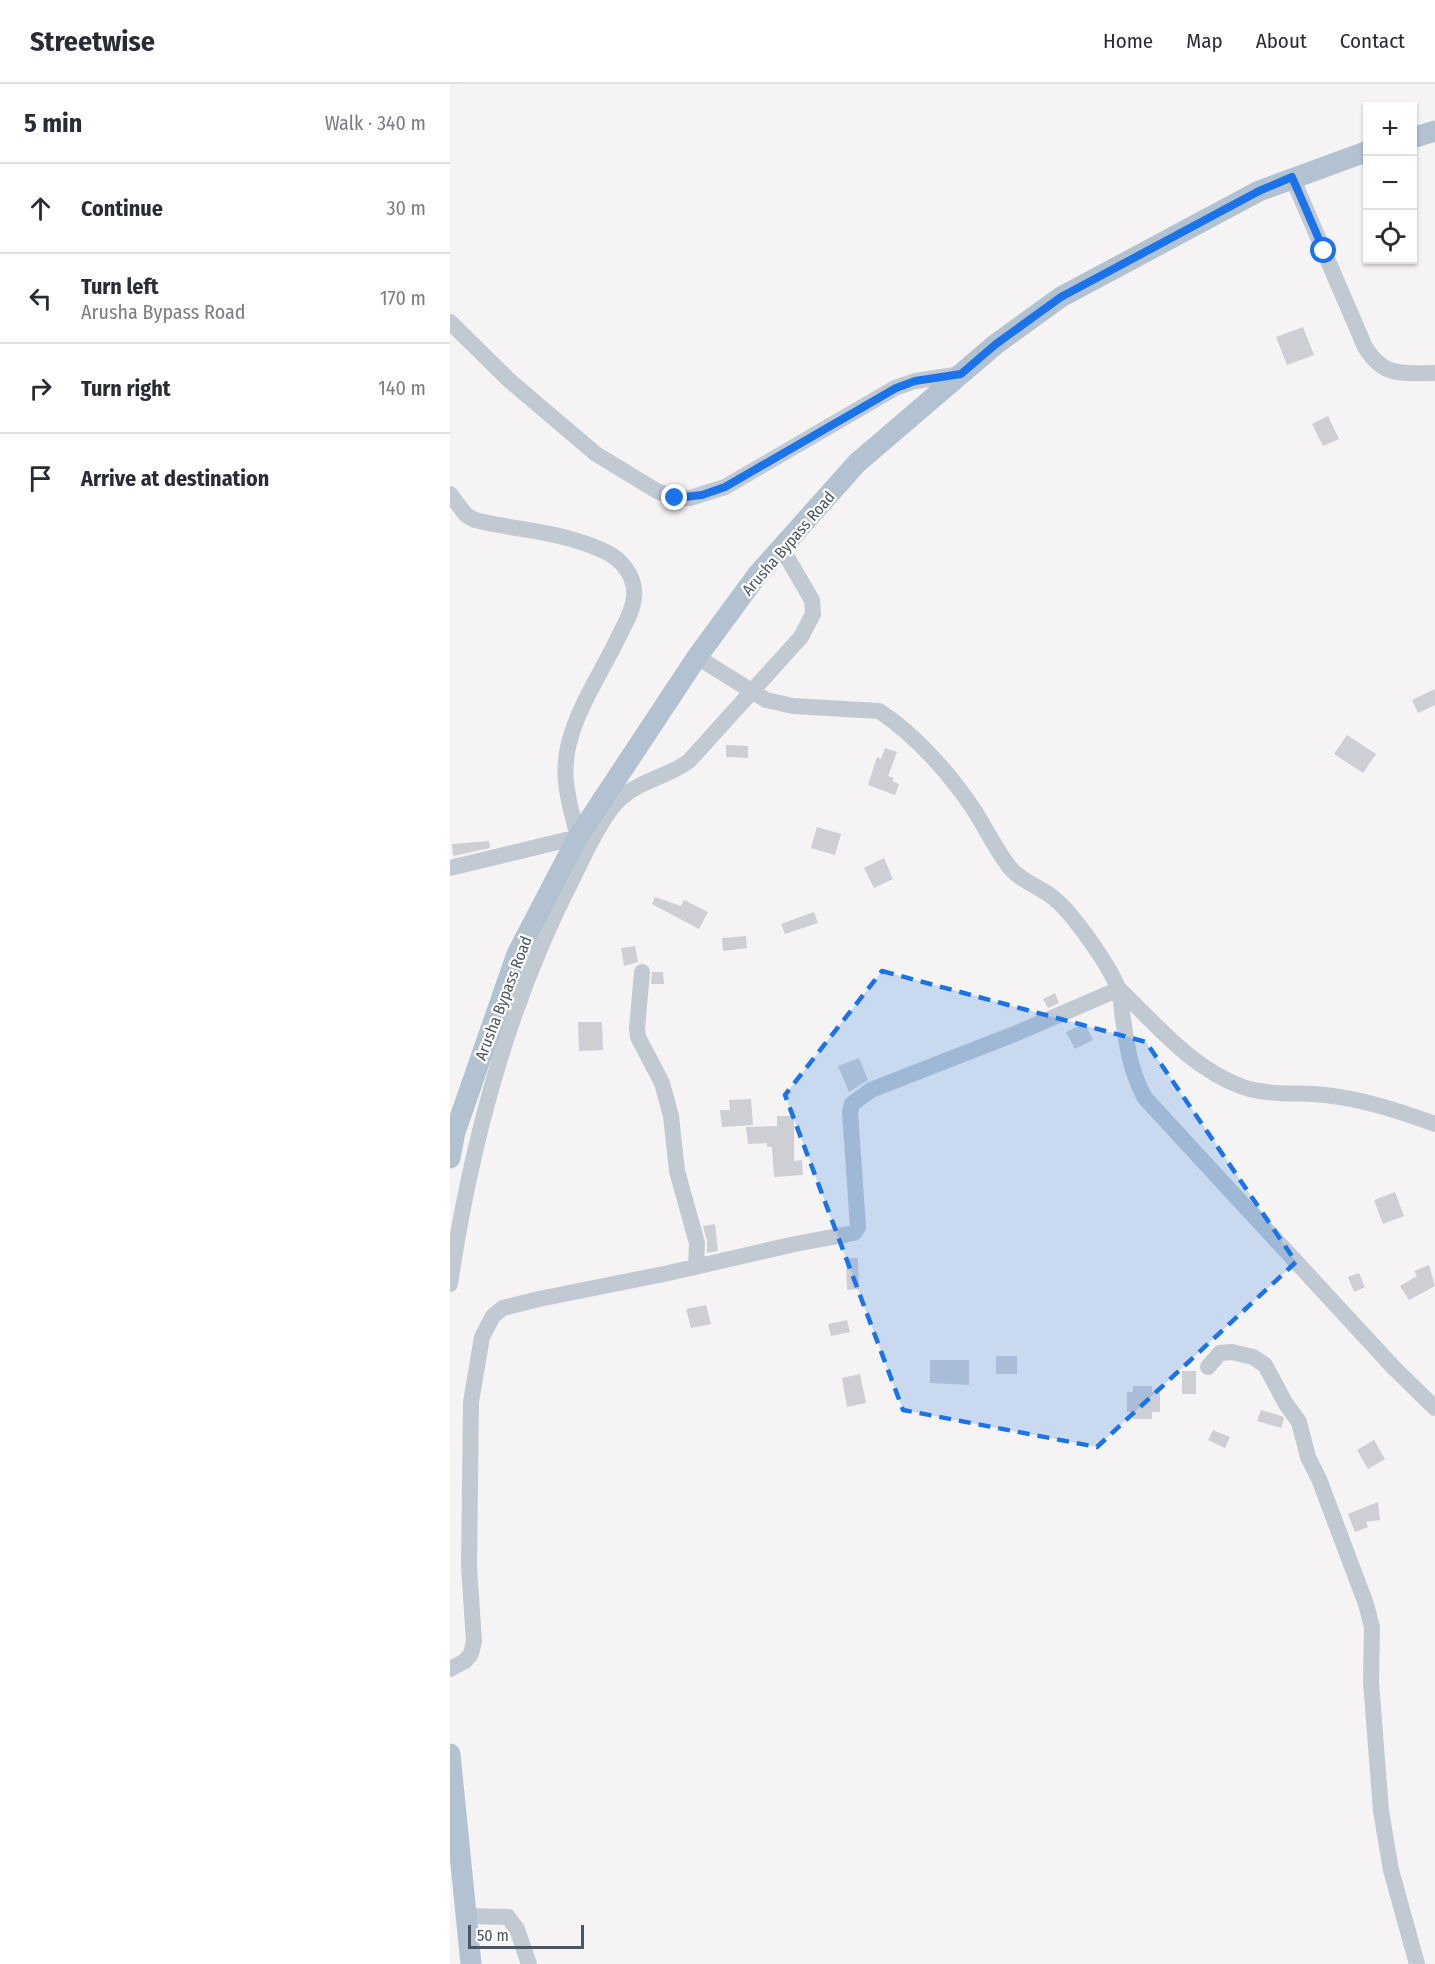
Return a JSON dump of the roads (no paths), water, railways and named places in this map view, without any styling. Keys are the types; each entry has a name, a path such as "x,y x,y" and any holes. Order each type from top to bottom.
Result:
{"main road":[{"path":"1417,137 1435,131"},
{"name":"Arusha Bypass Road","path":"450,1158 455,1132 517,954 578,837 697,657 781,547 857,463 996,344 1061,297 1239,201 1292,177 1363,153"},
{"path":"450,1754 471,1964"}],"street":[{"path":"1292,177 1372,359 1389,370 1435,373"},
{"path":"450,322 510,381 596,454 657,491 675,498 702,495 725,487 896,388 915,381 961,374"},
{"path":"450,494 466,515 475,520 562,536 605,551 621,562 633,582 634,598 629,614 575,724 569,743 564,775 578,837 450,868"},
{"path":"450,1284 468,1176 501,1053 556,909 588,848 620,799 635,788 676,770 689,761 801,637 813,614 812,600 781,547"},
{"path":"697,657 766,700 793,706 879,711 890,718 949,776 969,802 1012,870 1030,884 1051,895 1062,905 1080,927 1119,988 1194,1061 1243,1087 1267,1092 1324,1095 1360,1100 1435,1124"},
{"path":"642,972 638,1037 662,1083 671,1116 677,1171 697,1243 696,1267"},
{"path":"450,1669 465,1661 471,1653 474,1641 469,1567 471,1402 482,1337 493,1316 503,1308 538,1299 854,1233 858,1227 850,1112 852,1104 871,1090 1017,1034 1119,988"},
{"path":"1119,988 1127,1050 1136,1081 1145,1098 1394,1368 1435,1408"},
{"path":"1208,1367 1220,1353 1232,1352 1253,1356 1265,1365 1286,1404 1299,1422 1308,1457 1366,1604 1372,1627 1371,1682 1382,1820 1391,1870 1417,1964"},
{"path":"467,1916 508,1917 517,1929 529,1964"}]}
